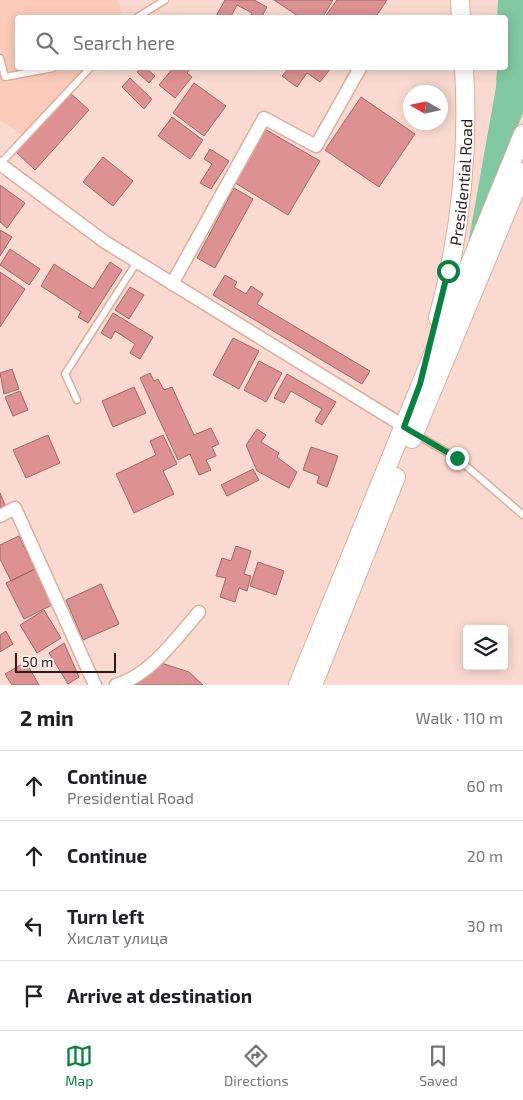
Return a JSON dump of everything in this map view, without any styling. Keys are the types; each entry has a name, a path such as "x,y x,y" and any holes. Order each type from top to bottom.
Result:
{"main road":[{"path":"460,0 461,15"},
{"name":"Presidential Road","path":"420,384 441,308 460,195 464,156 464,70"},
{"path":"312,685 409,430 420,384 523,134"},
{"path":"298,685 523,172"}],"street":[{"path":"172,284 264,118 316,146 359,70"},
{"path":"0,164 105,242 409,430"},
{"path":"0,516 16,508 96,685"},
{"path":"124,684 162,654 199,612"}],"lane":[{"path":"141,15 164,0"},
{"path":"0,58 5,77 42,70"},
{"path":"0,164 88,70"},
{"path":"77,400 65,374 137,262"},
{"path":"409,430 457,458 523,515"}],"shaded area":[{"path":"0,0 118,0 122,15 15,15 15,70 82,70 24,136 0,120"}],"green space":[{"path":"498,0 523,0 523,113 466,256 496,87 497,70 508,70 508,15 497,15"}],"building":[{"path":"225,0 254,0 267,7 263,15 251,15 252,13 237,5 232,15 217,15"},
{"path":"274,0 333,0 324,15 296,15"},
{"path":"337,0 387,0 377,15 326,15"},
{"path":"139,70 148,70 155,76 149,83 137,72"},
{"path":"171,70 189,70 187,73 192,77 175,98 159,85"},
{"path":"287,70 329,70 320,82 307,73 297,87 282,76"},
{"path":"130,78 152,99 144,109 122,87"},
{"path":"194,83 226,106 204,136 173,113"},
{"path":"69,92 89,110 35,170 16,152"},
{"path":"361,97 403,126 403,130 409,130 415,134 379,187 325,150"},
{"path":"172,117 203,140 190,159 158,136"},
{"path":"263,128 320,161 288,215 232,181"},
{"path":"210,149 229,161 211,189 200,183 212,164 204,159"},
{"path":"103,157 133,181 113,206 83,182"},
{"path":"0,185 25,203 7,228 0,222"},
{"path":"234,188 253,199 215,268 197,258"},
{"path":"0,230 12,237 0,256"},
{"path":"10,249 40,269 29,285 0,265"},
{"path":"110,262 122,270 88,323 78,317 81,312 41,286 54,264 93,289"},
{"path":"0,272 25,289 0,327"},
{"path":"225,275 237,282 234,287 246,294 251,286 263,294 257,304 370,371 362,384 213,295"},
{"path":"130,287 144,295 129,319 115,310"},
{"path":"113,313 153,337 140,359 130,353 135,344 115,331 111,339 101,333"},
{"path":"233,338 259,351 239,389 213,375"},
{"path":"259,361 282,373 266,402 244,390"},
{"path":"12,369 19,389 4,394 0,373"},
{"path":"150,373 154,381 158,379 164,390 172,387 194,435 211,428 219,444 212,447 216,456 206,460 211,470 199,475 190,454 178,460 140,378"},
{"path":"287,374 336,402 322,425 315,421 322,409 291,391 284,403 274,398"},
{"path":"134,387 146,413 113,427 102,401"},
{"path":"20,391 28,410 13,416 5,397"},
{"path":"257,429 266,435 261,442 279,453 277,457 297,472 289,488 257,471 246,445"},
{"path":"48,435 60,463 26,478 13,450"},
{"path":"163,435 177,464 163,471 174,494 134,513 116,474 156,455 150,441"},
{"path":"311,447 338,456 327,487 317,483 319,476 303,470"},
{"path":"253,469 259,480 227,496 221,485"},
{"path":"0,493 5,505 0,508"},
{"path":"19,536 35,569 11,581 0,559 0,545"},
{"path":"236,546 251,551 244,574 251,576 247,591 239,588 235,602 220,597 226,578 216,576 222,558 231,561"},
{"path":"258,562 284,571 276,595 250,586"},
{"path":"35,569 52,605 24,619 6,583"},
{"path":"101,584 119,624 83,640 66,600"},
{"path":"44,610 61,638 37,653 20,625"},
{"path":"6,631 13,644 0,652 0,635"},
{"path":"64,643 79,677 68,684 49,653"},
{"path":"26,662 39,685 12,685 5,674"},
{"path":"158,662 189,672 203,685 134,685 132,683"}],"route":[{"path":"448,271 441,308 420,384 404,427 457,458"}]}
